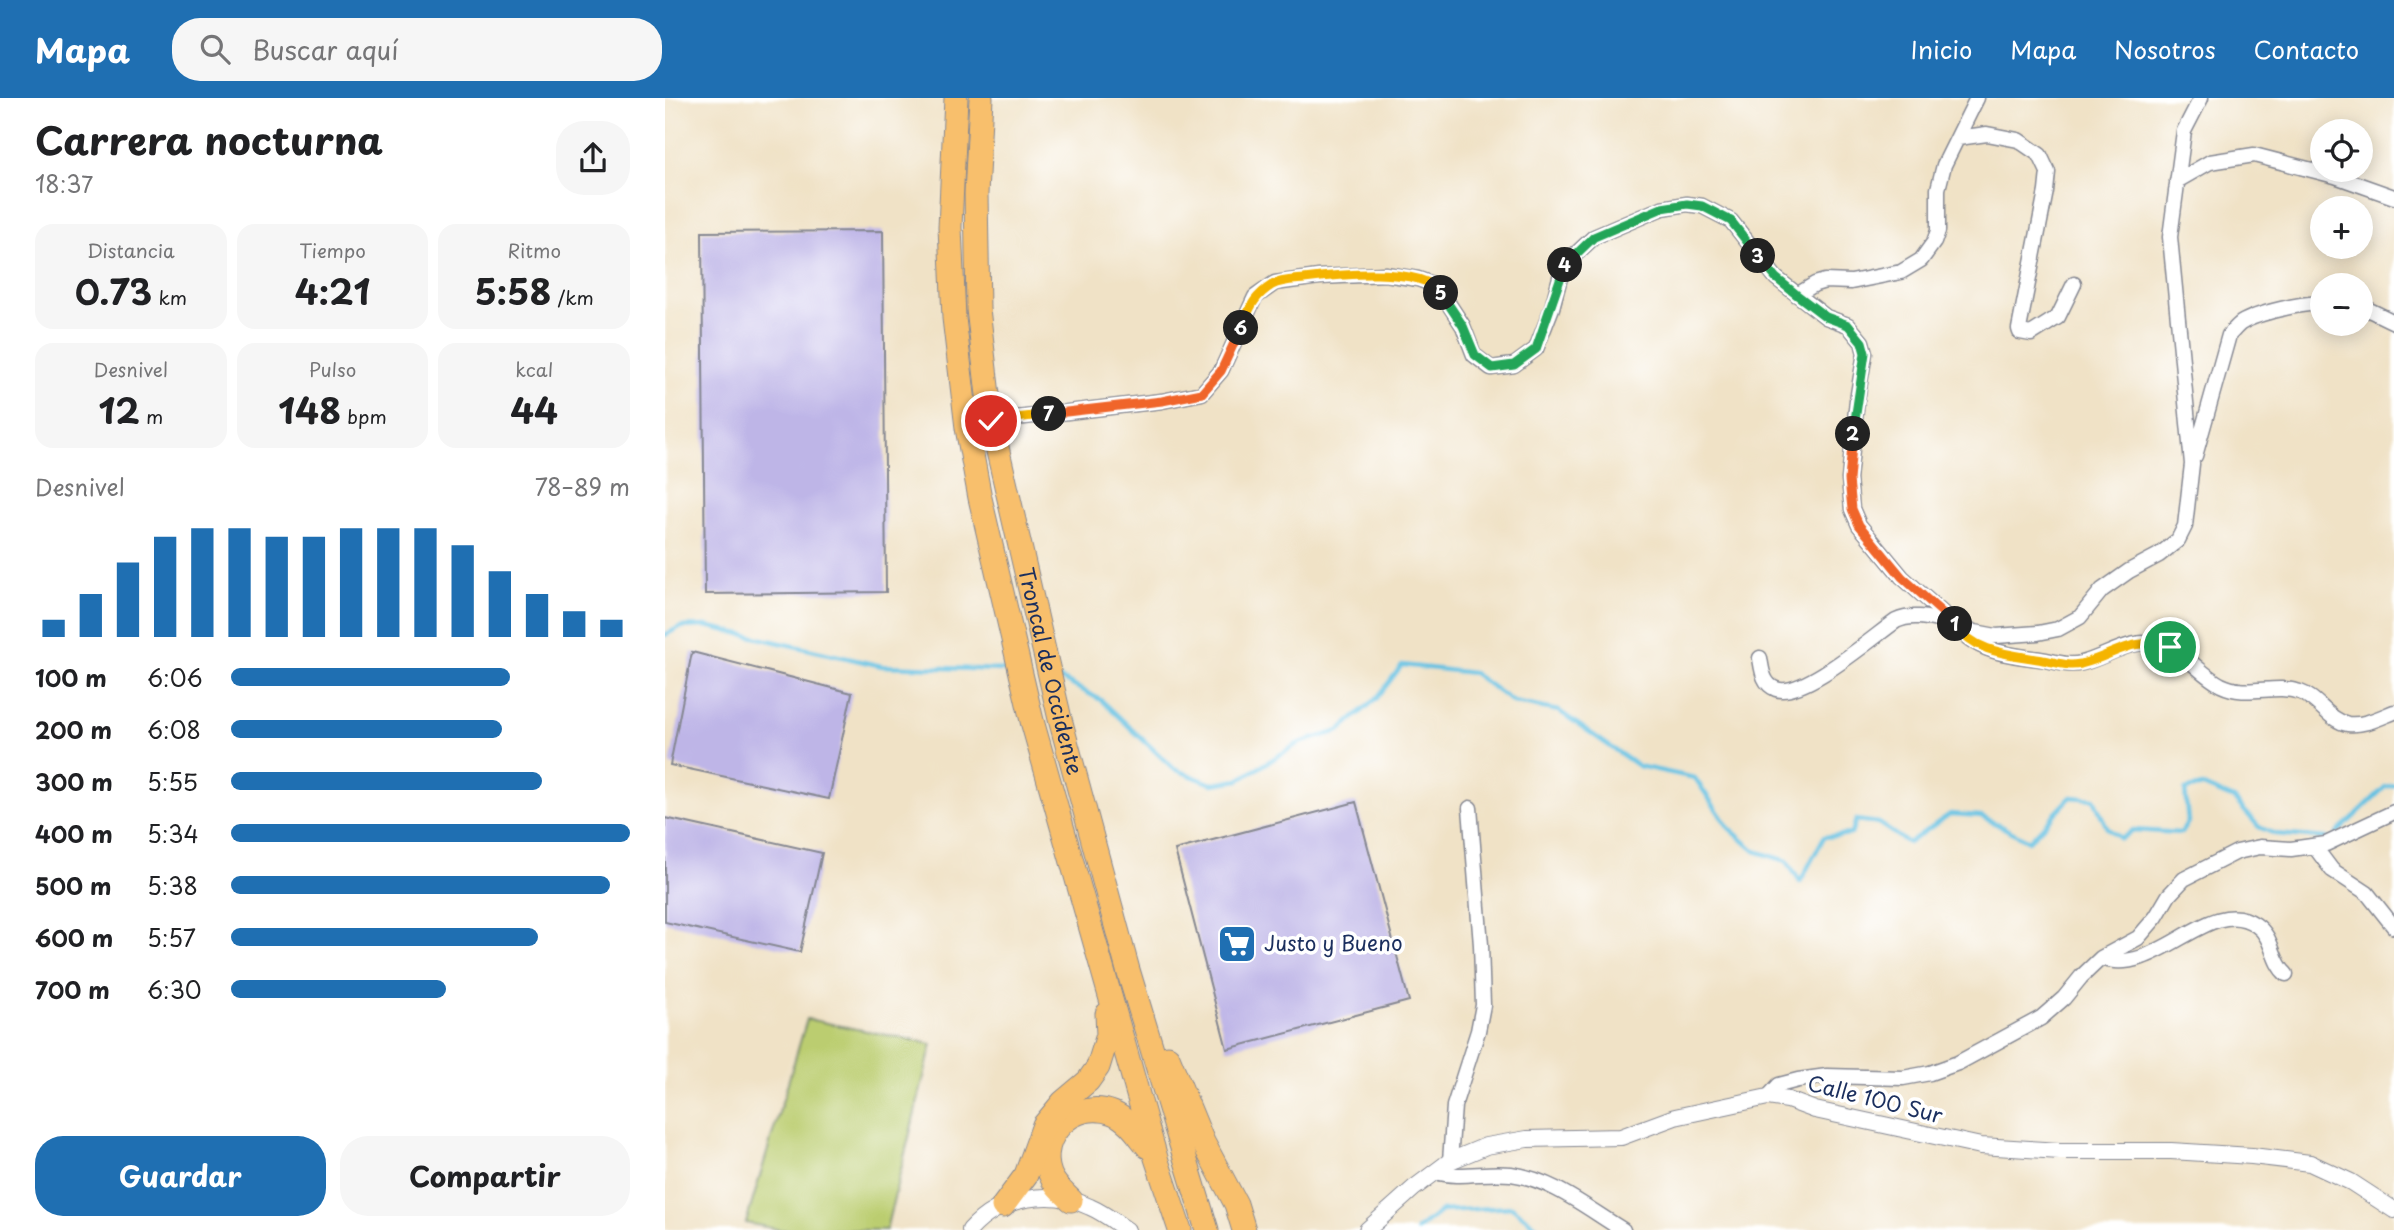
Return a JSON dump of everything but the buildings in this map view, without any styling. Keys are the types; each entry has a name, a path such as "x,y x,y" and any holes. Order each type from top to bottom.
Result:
{"highway":[{"name":"Troncal de Occidente","path":"956,98 951,179 951,267 956,346 967,428 1032,722 1156,1158 1179,1228"},
{"name":"Troncal de Occidente","path":"982,98 976,194 978,309 991,421 1060,719 1128,970 1205,1225"},
{"path":"1101,869 1179,1085 1203,1142 1236,1204 1244,1230"},
{"path":"1003,1206 1026,1175 1044,1125 1063,1102 1088,1081 1105,1050 1108,1016 1102,972"},
{"path":"1071,1200 1055,1183 1049,1172 1047,1158 1054,1132 1077,1113 1100,1110 1126,1120 1156,1158"}],"street":[{"path":"1797,295 1825,281 1851,282 1901,272 1921,260 1934,242 1938,231 1938,189 1950,148 1958,138 1977,98"},
{"path":"2192,464 2170,237 2184,131 2201,98"},
{"path":"1958,138 1987,134 2018,140 2040,155 2047,172 2046,191 2020,332 2031,334 2058,317 2074,284"},
{"path":"2178,181 2210,162 2254,155 2335,176 2394,197"},
{"path":"991,421 1162,401 1202,393 1221,371 1255,297 1275,283 1319,277 1385,274 1418,279 1437,286 1463,326 1475,355 1492,368 1514,365 1536,349 1552,308 1563,266 1594,237 1662,208 1687,204 1702,206 1731,221 1776,278 1826,317 1848,325 1862,342 1865,353 1849,480 1852,509 1859,525 1902,577 1955,624 1963,635 1984,648 2010,656 2068,666 2134,644 2159,644 2180,652 2223,685 2251,692 2282,688 2301,692 2316,700 2340,722 2364,723 2394,712"},
{"path":"1760,657 1763,678 1774,689 1789,691 1811,683 1906,616 1955,624 1996,636 2038,634 2058,629 2080,617 2102,590 2178,540 2185,526 2192,464 2229,335 2241,323 2271,312 2310,303"},
{"path":"2373,312 2394,322"},
{"path":"1450,1161 1454,1106 1478,1031 1483,1005 1470,808"},
{"path":"1768,1097 1779,1085 1812,1077 1903,1077 1930,1073 1958,1063 2041,1018 2064,999 2081,977 2101,958 2138,938 2184,879 2237,852 2260,847 2291,849 2326,844 2394,812"},
{"path":"2314,846 2332,870 2367,893 2394,927"},
{"path":"2101,958 2108,961 2140,959 2166,948 2185,934 2206,924 2234,919 2253,922 2266,933 2280,969 2286,974"},
{"name":"Calle 100 Sur","path":"1367,1230 1373,1222 1450,1161 1486,1146 1506,1141 1622,1137 1675,1118 1768,1097 1789,1100 1815,1110 1981,1146 2060,1151 2171,1151 2310,1163 2351,1182 2394,1210"},
{"path":"1435,1172 1459,1176 1505,1174 1541,1181 1623,1230"},
{"path":"960,1230 973,1226 1003,1206 1036,1198 1071,1200 1096,1210 1122,1228"}],"green space":[{"path":"807,1019 932,1044 886,1230 781,1230 746,1223"}],"waterway":[{"path":"665,635 680,627 706,626 882,666 1004,670"},
{"path":"1057,677 1101,700 1174,769 1212,784 1239,780 1299,743 1339,731 1377,698 1402,665 1473,673 1513,702 1559,711 1638,766 1695,778 1729,828 1755,851 1787,861 1800,882 1824,837 1851,834 1856,820 1878,823 1908,843 1950,814 1981,816 2029,841 2071,797 2094,799 2107,828 2121,839 2133,830 2181,833 2188,822 2185,790 2203,786 2234,799 2259,827 2275,834 2326,838"},
{"path":"2337,833 2385,787 2394,785"},
{"path":"1417,1230 1441,1211 1512,1207 1541,1230"}],"place":[{"name":"Justo y Bueno","path":"1237,944"}],"route":[{"path":"991,421 1162,401 1202,393 1221,371 1255,297 1275,283 1319,277 1385,274 1418,279 1437,286 1463,326 1475,355 1492,368 1514,365 1536,349 1552,308 1563,266 1594,237 1662,208 1687,204 1702,206 1731,221 1776,278 1826,317 1848,325 1856,332 1865,353 1849,480 1852,509 1859,525 1902,577 1955,624 1963,635 1984,648 2010,656 2068,666 2081,664 2134,644 2150,643 2170,647"}]}
